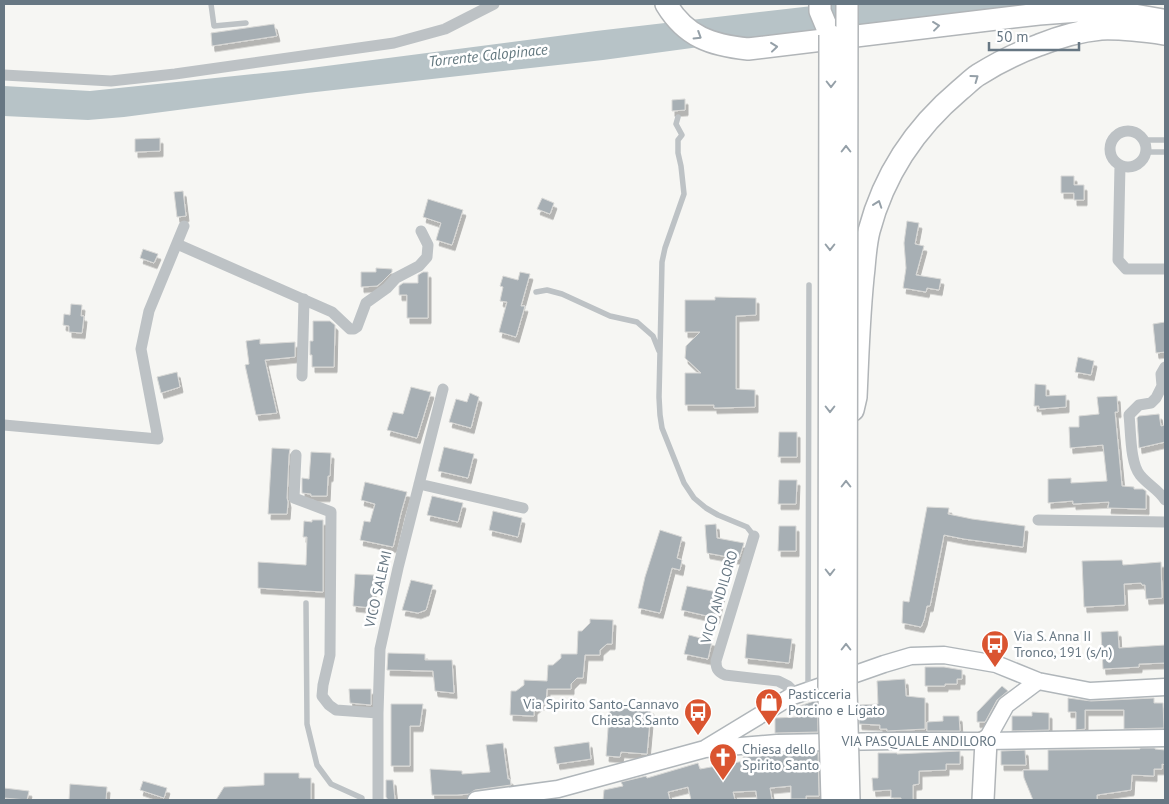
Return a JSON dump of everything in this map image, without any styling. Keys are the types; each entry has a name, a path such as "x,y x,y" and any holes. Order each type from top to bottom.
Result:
{"highway":[{"path":"820,4 820,11 830,35"},
{"path":"831,4 830,694 832,800"},
{"path":"847,4 846,688 849,800"},
{"path":"670,10 701,38 726,47 748,50 1030,15 1079,11 1117,12 1165,21"},
{"path":"846,442 856,397 861,290 869,233 879,199 898,160 918,132 941,105 977,76 1010,57 1061,36 1120,29 1165,34"},
{"path":"983,800 986,741"}],"street":[{"path":"4,75 111,81 175,74 394,43 445,29 494,4"},
{"path":"1128,131 1134,132 1144,140 1146,152 1139,164 1126,167 1115,161 1112,156 1111,144 1117,135 1128,131"},
{"path":"1120,165 1118,260 1126,269 1165,269"},
{"path":"4,425 158,439 141,349 149,311 184,226"},
{"path":"176,244 332,312 350,329 354,329 357,327 366,303 387,288 396,278 419,266 427,257 428,245 421,231"},
{"path":"302,376 304,300"},
{"path":"1165,367 1161,374 1162,386 1156,398 1151,403 1139,405 1129,415 1132,459 1138,473 1148,484 1162,494 1165,500"},
{"name":"VICO SALEMI","path":"378,800 380,648 442,389"},
{"path":"296,455 294,498 331,512 330,655 322,696 336,710 378,713"},
{"path":"419,484 522,508"},
{"path":"1038,520 1165,522"},
{"name":"VICO ANDILORO","path":"754,536 716,666 718,672 725,675 778,681 802,693"},
{"path":"705,749 790,697 911,656 944,655 996,664 1038,682 1090,691 1165,687"},
{"path":"986,741 1006,705 1038,682"},
{"name":"VIA PASQUALE ANDILORO","path":"476,800 559,794 705,749 777,743 892,740 986,741 1165,738"}],"lane":[{"path":"212,4 214,26 246,23"},
{"path":"678,117 676,124 682,135 678,140 678,153 684,194 662,262 660,353 660,415 662,428 684,483 694,498 718,515 747,527 754,536"},
{"path":"1144,140 1165,140"},
{"path":"1146,152 1165,152"},
{"path":"802,693 809,286"},
{"path":"536,292 547,290 562,294 610,316 637,322 653,336 660,353"},
{"path":"306,603 307,724 317,765 331,784 362,798 362,800"}],"water":[{"name":"Torrente Calopinace","path":"830,4 1032,4 603,60 307,93 124,117 88,120 4,116 4,86 90,91 303,69 596,31"}],"building":[{"path":"274,24 277,36 212,46 211,33"},
{"path":"685,99 685,110 672,111 672,100"},
{"path":"160,138 160,151 135,152 135,139"},
{"path":"1061,176 1074,176 1074,185 1084,185 1084,200 1074,200 1074,193 1061,193"},
{"path":"183,191 186,216 177,217 174,192"},
{"path":"542,198 554,203 550,214 537,209"},
{"path":"428,199 463,210 452,245 436,240 441,223 423,217"},
{"path":"907,221 919,223 915,244 924,246 916,275 941,279 939,290 927,288 926,292 903,288 906,268 904,243"},
{"path":"143,249 158,254 154,263 140,258"},
{"path":"376,268 392,269 392,272 377,286 361,287 361,272 376,272"},
{"path":"428,272 428,318 407,318 407,295 399,295 399,286 403,283 418,283 418,275"},
{"path":"520,272 530,274 521,306 525,306 516,337 499,332 507,302 500,301 503,287 500,286 503,276 518,280"},
{"path":"715,297 756,298 756,315 736,316 736,389 755,390 755,407 714,408 714,405 685,405 685,373 701,373 685,358 686,346 700,332 685,332 685,300 715,300"},
{"path":"71,304 82,305 81,316 84,316 82,333 69,332 69,326 63,325 64,314 70,315"},
{"path":"313,321 330,321 335,325 334,367 312,367 310,341 313,341"},
{"path":"1165,322 1165,352 1156,353 1153,324"},
{"path":"260,339 260,344 295,342 295,357 265,360 277,413 256,415 245,365 249,364 246,341"},
{"path":"1078,357 1094,361 1091,375 1075,372"},
{"path":"177,372 180,387 161,393 157,377"},
{"path":"1035,384 1046,385 1046,396 1066,395 1066,407 1039,409 1039,406 1034,406"},
{"path":"411,387 431,392 417,438 387,430 393,412 403,414"},
{"path":"470,393 479,397 471,428 449,422 456,399 467,402"},
{"path":"1117,396 1118,412 1115,412 1122,486 1146,491 1146,509 1108,508 1109,502 1073,504 1073,501 1048,503 1048,479 1071,478 1071,483 1107,481 1103,445 1070,448 1069,427 1079,427 1079,416 1099,414 1097,397"},
{"path":"1159,414 1161,426 1165,425 1165,442 1139,448 1137,418 1139,416"},
{"path":"779,432 797,432 797,457 778,457"},
{"path":"444,447 474,454 468,478 438,471"},
{"path":"272,448 290,449 287,514 268,514"},
{"path":"311,452 331,453 327,496 311,496 311,494 302,493 302,478 309,479"},
{"path":"779,480 797,480 796,504 778,504"},
{"path":"365,482 407,492 393,547 360,540 364,521 370,522 375,504 361,500"},
{"path":"432,496 463,503 458,522 427,515"},
{"path":"927,507 949,508 948,514 972,519 1025,526 1023,547 944,535 930,606 927,606 921,627 902,623 903,601 909,602"},
{"path":"493,511 522,518 518,537 489,530"},
{"path":"312,520 323,520 323,592 258,588 258,562 306,565 307,537 303,537 304,521 312,522"},
{"path":"716,524 717,538 744,543 739,559 707,553 705,525"},
{"path":"779,526 796,526 796,551 778,551"},
{"path":"660,530 682,537 677,558 682,560 680,570 672,568 660,613 638,608 645,577"},
{"path":"1122,560 1123,565 1161,562 1162,598 1146,599 1145,585 1141,583 1124,584 1125,605 1084,607 1082,561"},
{"path":"355,574 374,575 372,608 353,606"},
{"path":"411,580 433,585 426,610 418,613 402,610"},
{"path":"687,586 722,593 716,618 681,610"},
{"path":"590,619 613,620 612,644 607,644 600,650 600,655 585,655 583,678 577,678 571,684 571,689 547,689 546,704 540,704 534,709 534,716 510,715 511,691 516,691 524,685 524,680 547,681 548,665 553,665 561,658 561,654 577,654 578,631 582,631 590,623"},
{"path":"1118,631 1119,648 1165,645 1165,663 1139,664 1139,667 1103,669 1101,632"},
{"path":"747,634 792,639 789,663 745,658"},
{"path":"689,635 712,641 708,659 684,654"},
{"path":"388,653 425,654 425,660 452,660 454,693 435,691 433,671 387,670"},
{"path":"925,667 944,667 962,670 962,679 957,679 957,684 925,686"},
{"path":"905,679 906,696 925,698 925,729 887,731 887,729 880,729 880,725 859,724 859,705 878,704 877,681"},
{"path":"1002,686 1008,691 997,700 985,722 977,722 977,712"},
{"path":"349,689 371,689 371,705 350,703"},
{"path":"817,698 818,732 775,733 775,718 797,717 794,708 814,701"},
{"path":"1068,698 1091,701 1154,698 1154,703 1163,703 1164,728 1124,729 1124,710 1085,710 1085,729 1076,730 1076,712 1068,712"},
{"path":"610,702 624,703 624,707 651,709 647,754 621,752 620,757 606,756"},
{"path":"391,704 423,704 420,726 410,726 410,766 391,766"},
{"path":"1032,712 1049,713 1049,730 1012,731 1012,716 1032,716"},
{"path":"943,716 959,716 960,731 927,731 927,722 943,721"},
{"path":"589,742 591,759 557,764 554,747"},
{"path":"503,743 508,779 510,779 511,785 475,790 469,794 432,795 430,769 462,771 462,774 490,772 486,745"},
{"path":"1140,748 1165,750 1165,765 1162,764 1162,769 1154,769 1154,776 1132,775 1131,790 1097,795 1097,800 1033,800 1024,778 1023,770 1048,770 1048,750"},
{"path":"1025,750 1026,765 1001,765 1001,751"},
{"path":"960,751 960,764 946,764 946,770 919,771 919,784 913,785 913,800 891,798 891,790 873,791 872,778 878,778 878,753"},
{"path":"818,752 819,796 806,796 806,799 791,799 791,786 770,788 772,800 757,800 756,791 733,792 735,800 691,800 688,787 668,792 670,800 603,800 604,790 623,786 621,782 646,776 647,778 698,763 700,769 744,761 743,757"},
{"path":"264,773 299,773 299,778 311,778 311,800 216,800 224,787 264,785"},
{"path":"386,780 393,780 395,800 388,800 386,797"},
{"path":"143,781 167,788 164,798 140,790"},
{"path":"70,784 107,787 106,800 69,800"},
{"path":"4,788 29,791 27,800 4,798"}],"place":[{"name":"Via S. Anna II Tronco, 191 (s/n)","path":"995,668"},
{"name":"Pasticceria Porcino e Ligato","path":"769,726"},
{"name":"Via Spirito Santo-Cannavo Chiesa S.Santo","path":"698,736"},
{"name":"Chiesa dello Spirito Santo","path":"723,781"}]}
